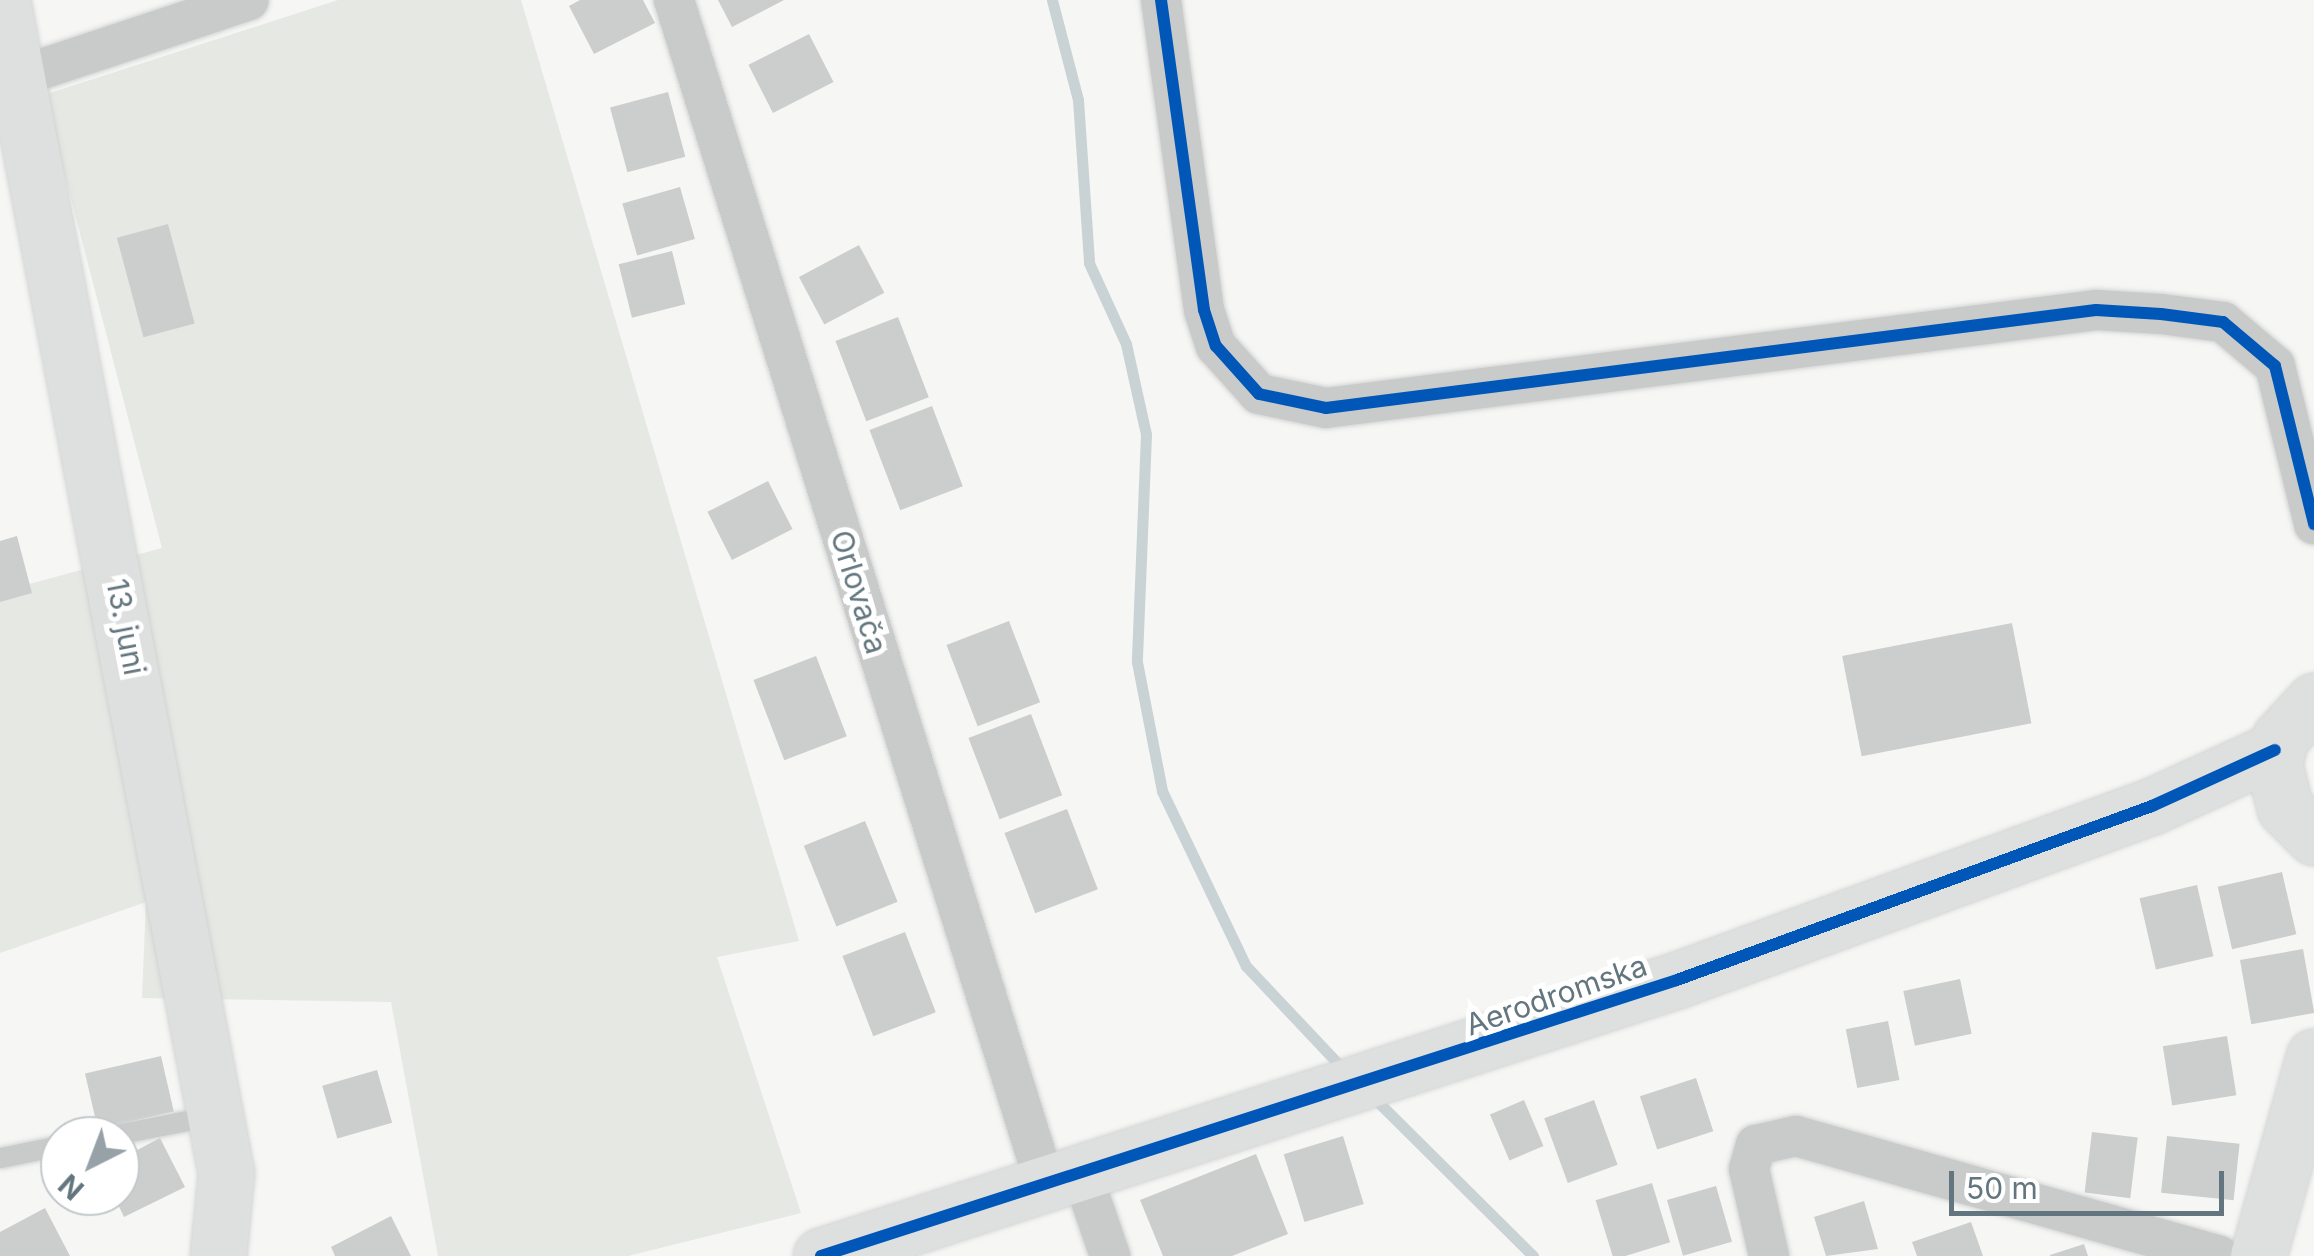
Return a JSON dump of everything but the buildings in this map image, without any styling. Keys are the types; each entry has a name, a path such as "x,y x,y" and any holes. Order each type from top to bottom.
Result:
{"street":[{"name":"13. juni","path":"2,0 226,1174 218,1256"},
{"path":"18,77 249,0"},
{"name":"Orlovača","path":"674,0 1064,1179 1110,1256"},
{"path":"1160,0 1204,310 1216,346 1259,394 1326,408 2096,310 2161,314 2223,322 2276,366 2314,524"},
{"path":"2299,822 2275,750 2314,701"},
{"name":"Aerodromska","path":"834,1254 1445,1059 2152,806 2275,750"},
{"name":"Aerodromska","path":"2152,806 2299,822"},
{"path":"2258,1256 2314,1057"},
{"path":"1769,1256 1749,1169 1756,1145 1796,1136 2219,1256"}],"lane":[{"path":"140,1130 215,1115"},
{"path":"1,1158 40,1150"}],"shaded area":[{"path":"338,0 521,0 799,941 717,957 801,1213 628,1256 438,1256 391,1002 142,998 146,902 0,953 0,592 162,548 44,95"}],"waterway":[{"path":"1052,0 1078,100 1089,263 1126,344 1146,434 1137,662 1162,791 1246,966 1344,1070"},
{"path":"1372,1096 1533,1256"}],"cycle path":[{"path":"1161,0 1204,310 1216,346 1259,394 1326,408 2096,310 2161,314 2223,322 2275,366 2314,524"},
{"path":"821,1256 1677,980 2152,806 2275,750"}]}
